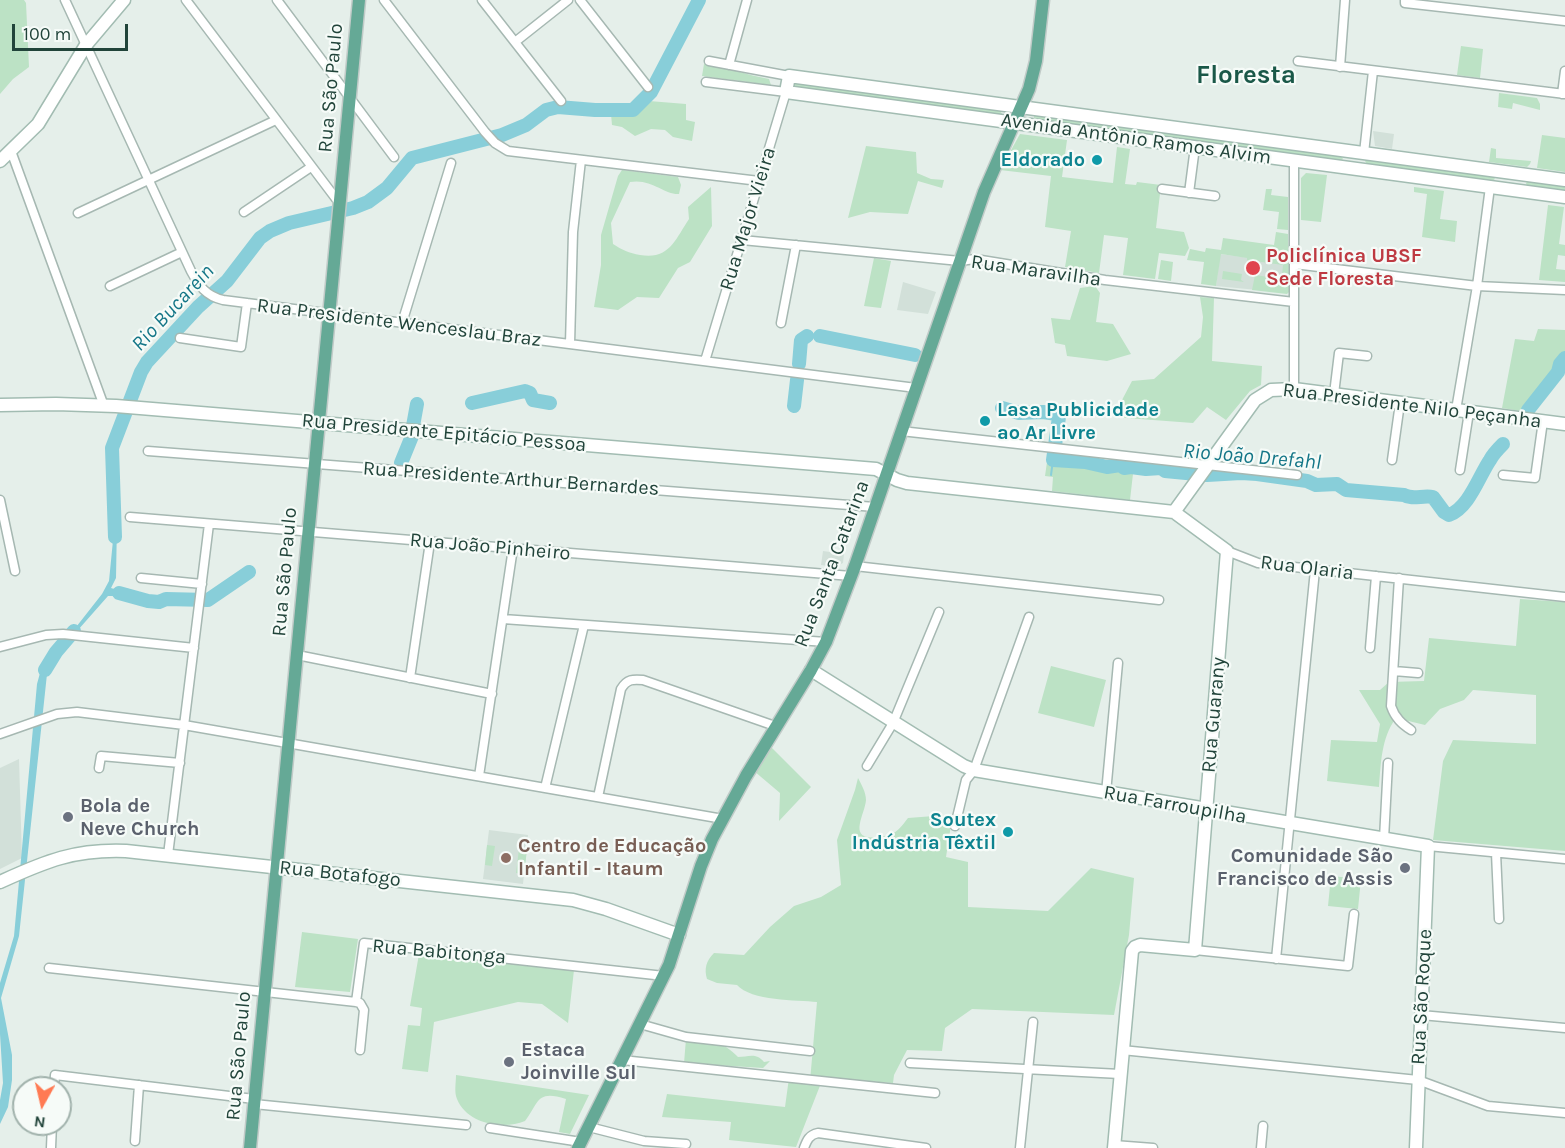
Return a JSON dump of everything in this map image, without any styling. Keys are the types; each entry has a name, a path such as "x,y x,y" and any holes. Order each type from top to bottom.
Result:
{"main road":[{"name":"Rua São Paulo","path":"250,1148 359,0"},
{"name":"Rua Santa Catarina","path":"580,1145 664,976 705,855 775,726 826,642 853,571 984,192 1022,108 1034,69 1043,0"}],"street":[{"name":"Rua Presidente Wenceslau Braz","path":"65,0 182,252 196,280 210,296 329,314 916,388"},
{"path":"0,162 38,124 86,45 124,0"},
{"path":"186,0 311,167 339,210"},
{"path":"277,0 394,157"},
{"path":"384,0 485,132 495,143 508,151 759,181"},
{"path":"482,0 561,101"},
{"path":"515,42 568,0"},
{"path":"580,0 648,87"},
{"path":"729,65 747,0"},
{"path":"1340,67 1345,0"},
{"path":"1405,0 1405,3 1565,21"},
{"name":"Avenida Antônio Ramos Alvim","path":"709,61 789,76 1565,180"},
{"path":"1298,61 1564,94 1565,71"},
{"path":"1364,153 1373,70"},
{"name":"Rua Major Vieira","path":"705,361 789,76"},
{"name":"Avenida Antônio Ramos Alvim","path":"706,82 1565,197"},
{"path":"78,213 276,120"},
{"path":"1149,141 1140,136 1142,128 1168,130 1172,128"},
{"path":"1189,193 1195,147"},
{"path":"11,151 110,406"},
{"path":"570,344 573,232 580,160"},
{"path":"1294,160 1294,389"},
{"path":"402,323 451,163"},
{"path":"244,212 311,167"},
{"path":"1460,470 1462,411 1490,187"},
{"path":"1162,189 1215,196"},
{"name":"Rua Maravilha","path":"742,240 960,261 975,259 1105,280 1294,302"},
{"path":"781,323 796,245"},
{"path":"110,286 182,252"},
{"path":"1294,264 1477,286 1565,290"},
{"path":"180,338 241,347 247,303"},
{"path":"1334,394 1339,353 1367,356"},
{"name":"Rua Presidente Nilo Peçanha","path":"1174,512 1255,400 1271,390 1294,389 1565,424"},
{"path":"1392,460 1400,403"},
{"name":"Rua Presidente Epitácio Pessoa","path":"0,405 132,407 876,469 886,474"},
{"path":"1503,475 1535,478 1543,421"},
{"path":"901,432 1055,449 1203,472 1297,475"},
{"name":"Rua Presidente Arthur Bernardes","path":"148,451 875,507"},
{"path":"886,474 907,483 1174,512"},
{"path":"0,500 3,533 15,571"},
{"name":"Rua Olaria","path":"1174,512 1227,551 1258,563 1565,597"},
{"name":"Rua João Pinheiro","path":"130,517 430,542 853,571 1159,600"},
{"path":"168,855 209,524"},
{"path":"410,678 430,542"},
{"path":"479,777 513,548"},
{"name":"Rua Guarany","path":"1195,950 1227,551"},
{"path":"1276,958 1315,570"},
{"path":"1370,648 1376,576"},
{"path":"141,578 202,584"},
{"path":"1399,578 1391,706 1401,723 1411,730"},
{"path":"867,766 893,723 939,612"},
{"path":"955,826 966,780 974,770 1029,617"},
{"path":"503,619 826,642"},
{"path":"545,788 584,625"},
{"path":"0,648 46,635 63,634 194,648"},
{"path":"297,655 492,694"},
{"path":"1106,793 1118,663"},
{"name":"Rua Farroupilha","path":"811,670 893,723 974,770 1428,846 1565,859"},
{"path":"1394,671 1418,673"},
{"path":"598,797 621,689 627,681 644,680 775,726"},
{"path":"0,734 63,713 77,712 184,725 723,819"},
{"path":"99,768 101,756 180,763"},
{"path":"1384,839 1388,763"},
{"name":"Rua São Roque","path":"1416,1148 1428,846"},
{"name":"Rua Botafogo","path":"0,882 58,857 101,850 168,855 573,900 606,909 679,935"},
{"path":"1496,853 1499,919"},
{"path":"1153,1148 1114,1146 1130,956 1135,947 1140,945 1348,966 1354,914"},
{"name":"Rua Babitonga","path":"356,1002 364,943 664,976"},
{"path":"49,968 360,1003 364,1010 360,1050"},
{"path":"1421,1015 1565,1028"},
{"path":"1020,1148 1033,1022"},
{"path":"640,1024 686,1037 810,1051"},
{"path":"1122,1050 1418,1080 1488,1106 1565,1113"},
{"path":"622,1060 936,1093"},
{"path":"910,1063 1120,1074"},
{"path":"72,1077 254,1101 466,1125"},
{"path":"135,1141 139,1085"},
{"path":"1261,1148 1263,1126"},
{"path":"589,1127 644,1141 686,1144"},
{"path":"490,1128 580,1145"},
{"path":"804,1148 812,1135 826,1134 926,1148"}],"shaded area":[{"path":"1373,131 1394,134 1392,149 1375,146"},
{"path":"1220,254 1289,263 1288,293 1216,286"},
{"path":"903,282 936,292 928,314 897,310"},
{"path":"823,551 844,554 843,563 836,567 821,565"},
{"path":"19,759 22,858 0,869 0,768"},
{"name":"Centro de Educação Infantil - Itaum","path":"489,830 528,835 523,884 483,879"}],"green space":[{"path":"0,0 24,0 26,3 29,67 13,79 0,94"},
{"path":"1461,46 1483,49 1480,78 1457,75"},
{"path":"704,64 769,79 771,85 702,76"},
{"path":"796,83 1000,110 1002,114 794,88"},
{"path":"1499,93 1537,98 1540,110 1513,103 1512,109 1498,107"},
{"path":"649,101 686,104 686,120 695,122 692,141 673,137 665,130 651,129 635,136 622,127 612,125 611,114 638,114"},
{"path":"1034,116 1341,156 1343,159 1340,161 1034,120"},
{"path":"1020,134 1067,140 1062,177 1113,183 1117,147 1130,149 1125,184 1136,185 1137,182 1161,185 1156,228 1184,232 1189,248 1185,256 1159,253 1155,279 1123,275 1128,238 1104,235 1099,273 1065,267 1071,231 1045,227 1051,176 1000,170"},
{"path":"1542,135 1565,138 1565,172 1537,168"},
{"path":"866,146 916,152 917,173 931,179 944,180 942,188 918,181 908,214 870,212 848,218"},
{"path":"1491,148 1496,149 1496,158 1531,161 1530,164 1527,167 1489,162"},
{"path":"1368,159 1493,176 1495,179 1492,181 1367,164 1365,161"},
{"path":"622,170 678,177 681,185 679,194 674,194 645,182 630,182 611,223 613,244 616,246 640,255 650,256 665,251 675,241 689,219 688,207 711,187 712,226 690,262 678,268 659,298 637,297 618,310 594,307 601,265 601,235 618,176"},
{"path":"1306,173 1327,175 1321,222 1301,220 1301,178"},
{"path":"1527,181 1565,186 1565,191 1528,186"},
{"path":"1414,187 1444,191 1440,219 1457,221 1455,242 1422,237 1427,194 1414,192"},
{"path":"1266,189 1272,189 1271,195 1288,197 1288,230 1277,229 1279,212 1263,210"},
{"path":"1548,205 1564,207 1559,244 1565,245 1565,256 1558,255 1556,269 1565,270 1565,282 1539,280"},
{"path":"1276,232 1288,234 1289,292 1287,294 1252,290 1255,275 1268,277 1268,283 1281,285 1283,265 1221,254 1216,286 1201,284 1204,262 1187,260 1190,249 1205,252 1206,248 1221,250 1223,238 1274,245"},
{"path":"874,258 891,261 881,308 864,306"},
{"path":"1161,260 1173,262 1171,281 1158,279"},
{"path":"1223,271 1242,274 1241,280 1244,282 1222,279"},
{"path":"1095,286 1100,293 1096,322 1113,324 1131,354 1107,361 1067,356 1065,345 1055,343 1051,318 1070,320 1080,288"},
{"path":"1200,297 1214,298 1212,361 1262,366 1261,385 1250,391 1226,420 1207,407 1193,423 1113,417 1132,381 1154,379 1201,337 1203,317"},
{"path":"1538,329 1565,330 1565,369 1532,413 1502,408 1515,339 1534,341"},
{"path":"1048,455 1134,465 1130,500 1052,491 1053,477 1045,476"},
{"path":"1520,599 1565,602 1565,851 1433,840 1443,761 1453,740 1536,744 1536,695 1473,690 1464,700 1440,709 1425,725 1396,718 1387,734 1381,760 1379,787 1327,781 1331,740 1377,742 1380,724 1359,690 1380,690 1389,682 1424,681 1429,638 1516,646"},
{"path":"1051,666 1106,680 1094,727 1038,713"},
{"path":"769,745 811,787 779,821 780,793 754,771"},
{"path":"858,778 866,797 860,826 862,835 878,837 892,834 908,818 947,815 951,825 946,857 968,862 968,907 1048,911 1091,868 1134,878 1129,935 1114,1015 972,1009 945,1028 942,1051 907,1050 894,1075 893,1083 823,1078 796,1147 729,1140 731,1122 662,1117 667,1094 785,1107 789,1078 810,1081 817,1002 763,997 737,985 717,983 707,979 706,968 707,962 714,953 744,955 794,906 821,897 841,885 837,840"},
{"path":"487,845 495,846 492,866 485,865"},
{"path":"519,849 527,850 524,874 516,873"},
{"path":"1331,876 1361,879 1358,909 1328,906"},
{"path":"302,932 358,939 350,992 295,987"},
{"path":"419,954 574,970 568,1023 542,1004 518,1002 434,1022 428,1072 402,1069 408,1025 420,1026 422,1008 410,1006"},
{"path":"686,1039 721,1044 738,1057 755,1056 764,1062 770,1061 763,1068 684,1063"},
{"path":"456,1075 589,1095 570,1134 559,1132 566,1099 556,1096 540,1099 525,1121 496,1125 477,1119 462,1107 456,1096"}],"water":[{"path":"115,520 117,522 116,578 111,588 136,596 108,596 63,647 47,674 19,936 1,998 12,1055 12,1080 8,1107 0,1124 3,1083 0,983 14,936 37,684 40,673 102,594 109,581"}],"waterway":[{"name":"Rio Bucarein","path":"115,537 112,448 141,372 147,362 198,307 227,281 260,238 289,223 353,208 368,202 387,188 412,158 502,135 526,125 546,110 558,107 633,110 651,92 699,0"},
{"name":"Rio João Drefahl","path":"799,364 801,340 807,336"},
{"name":"Rio João Drefahl","path":"820,336 915,355"},
{"name":"Rio João Drefahl","path":"1528,410 1558,372 1565,358"},
{"name":"Rio João Drefahl","path":"794,406 797,380"},
{"name":"Rio João Drefahl","path":"472,403 525,391 530,393 533,400 550,403"},
{"name":"Rio João Drefahl","path":"413,426 417,404"},
{"name":"Rio João Drefahl","path":"1002,408 1019,413 1057,414 1059,417 1053,460 1085,462 1107,467 1120,465 1124,468 1161,468 1165,471 1207,475 1257,474 1307,481 1316,485 1337,484 1346,490 1410,497 1433,497 1449,515 1468,499 1491,458 1503,444"},
{"name":"Rio João Drefahl","path":"401,463 412,436"},
{"path":"1051,475 1053,460"},
{"name":"Rio João Drefahl","path":"119,593 159,602 166,599 208,600 249,572"},
{"name":"Rio Bucarein","path":"45,670 56,652 74,631"}],"place":[{"name":"Eldorado","path":"1097,160"},
{"name":"Policlínica UBSF Sede Floresta","path":"1253,268"},
{"name":"Lasa Publicidade ao Ar Livre","path":"985,421"},
{"name":"Bola de Neve Church","path":"68,817"},
{"name":"Soutex Indústria Têxtil","path":"1008,832"},
{"name":"Centro de Educação Infantil - Itaum","path":"506,858"},
{"name":"Comunidade São Francisco de Assis","path":"1405,868"},
{"name":"Estaca Joinville Sul","path":"509,1062"}],"district":[{"name":"Floresta","path":"1246,76"}]}
